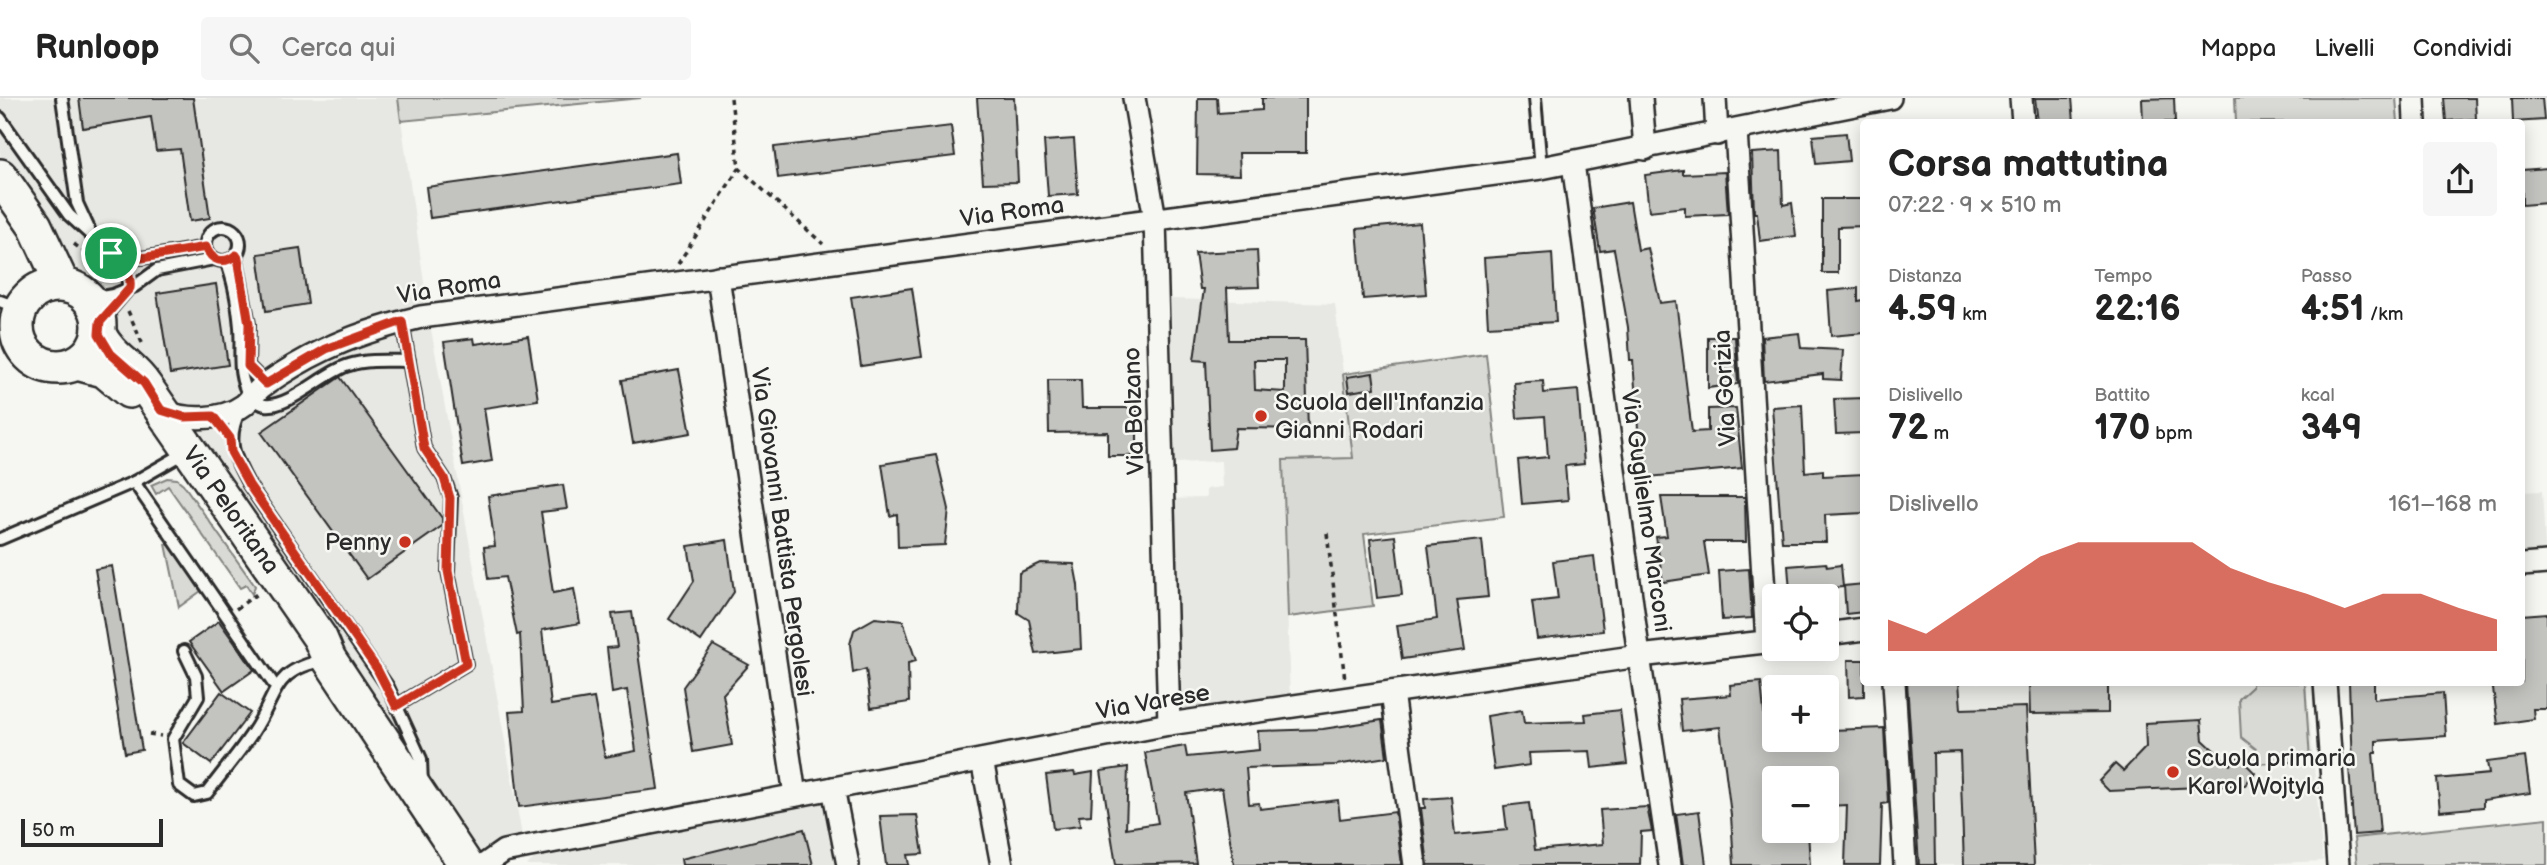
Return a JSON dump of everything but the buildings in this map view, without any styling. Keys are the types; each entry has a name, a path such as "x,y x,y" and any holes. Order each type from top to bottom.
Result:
{"main road":[{"name":"Via Peloritana","path":"0,176 88,310 111,354 144,383 320,638 329,659 466,865"},
{"path":"0,202 24,244 17,301 17,329 28,354 51,367 77,363 87,356 88,310 43,288 17,301"},
{"name":"Via Peloritana","path":"77,363 104,370 123,384 302,637 315,652 329,659"}],"street":[{"name":"Via Bolzano","path":"1134,98 1156,219 1169,724"},
{"path":"1641,98 1645,149"},
{"name":"Via Gorizia","path":"1715,98 1727,132 1766,584"},
{"name":"Via Roma","path":"161,410 184,417 213,416 253,396 326,349 402,321 840,260 1541,168 1727,132 1840,103 1890,98"},
{"path":"2021,98 2023,119"},
{"path":"2414,98 2415,119"},
{"name":"Via Guglielmo Marconi","path":"1573,163 1639,656 1670,865"},
{"name":"Via Giovanni Battista Pergolesi","path":"718,277 795,795"},
{"path":"2525,565 2547,563"},
{"path":"1839,632 1860,630"},
{"name":"Via Varese","path":"484,865 498,853 1169,724 1639,656 1762,642"},
{"path":"1894,686 1905,865"},
{"path":"2325,686 2338,865"},
{"path":"1392,692 1415,865"},
{"path":"982,760 1002,865"},
{"path":"833,788 848,865"},
{"path":"515,865 544,846"}],"lane":[{"path":"62,98 77,204 83,222 96,240"},
{"path":"1535,98 1541,168"},
{"path":"0,118 69,215 125,266 130,288"},
{"path":"206,247 211,232 226,228 238,237 240,246 231,258 240,329 239,367 253,396 265,405 291,398 335,369 352,363 409,360"},
{"path":"111,253 142,258 206,247"},
{"path":"206,247 214,259"},
{"path":"88,310 157,270 231,258"},
{"path":"231,258 249,324 248,366 253,396 230,438 231,452 249,485 377,669 421,759 424,770 421,798"},
{"path":"88,310 130,288"},
{"path":"396,706 466,664 448,571 450,498 444,478 424,448 402,321"},
{"path":"213,416 230,438"},
{"path":"0,539 134,482 176,458"},
{"path":"134,482 275,686"},
{"path":"184,651 196,676 198,697 173,739 179,785 194,796 206,793 254,730 275,686 306,663 329,659"}],"path":[{"path":"665,284 739,168 731,98"},
{"path":"739,168 840,260"},
{"path":"1327,533 1347,699"}],"shaded area":[{"path":"0,98 398,98 429,318 523,841 489,847 472,854 101,317 91,296 66,282 0,171"},
{"path":"398,98 641,98 401,121"},
{"path":"2235,98 2396,98 2398,119 2236,119"},
{"path":"1171,299 1335,304 1353,458 1283,460 1290,704 1171,721 1167,499 1206,498 1206,489 1222,487 1221,461 1175,463"},
{"path":"1486,354 1504,517 1364,534 1373,606 1288,617 1283,460 1353,458 1343,374"},
{"path":"167,478 177,479 183,484 255,586 252,594 246,585 240,588 168,486 156,494 151,485"},
{"path":"2542,491 2546,564 2525,566 2525,492"},
{"path":"166,544 170,545 201,591 179,607"},
{"name":"Scuola primaria Karol Wojtyla","path":"1907,686 2306,686 2323,861 2228,865 1919,865 1919,845 1913,834"},
{"path":"2305,686 2310,761 2256,764 2256,749 2241,737 2239,699 2252,687"},
{"path":"830,793 844,865 526,865 545,851"},
{"path":"2547,818 2547,865 2357,865 2354,838"}],"place":[{"name":"Scuola dell'Infanzia Gianni Rodari","path":"1261,416"},
{"name":"Penny","path":"405,542"},
{"name":"Scuola primaria Karol Wojtyla","path":"2173,772"}],"route":[{"path":"206,247 210,256 218,261 230,260 236,255 240,263 249,324 248,366 266,384 326,349 402,321 424,448 444,478 450,498 451,551 448,571 466,664 396,706 377,669 249,485 231,452 230,438 213,416 184,417 161,410 144,383 105,347 99,334 100,322 130,288 131,282 125,266 111,253 142,258 206,247"}]}
